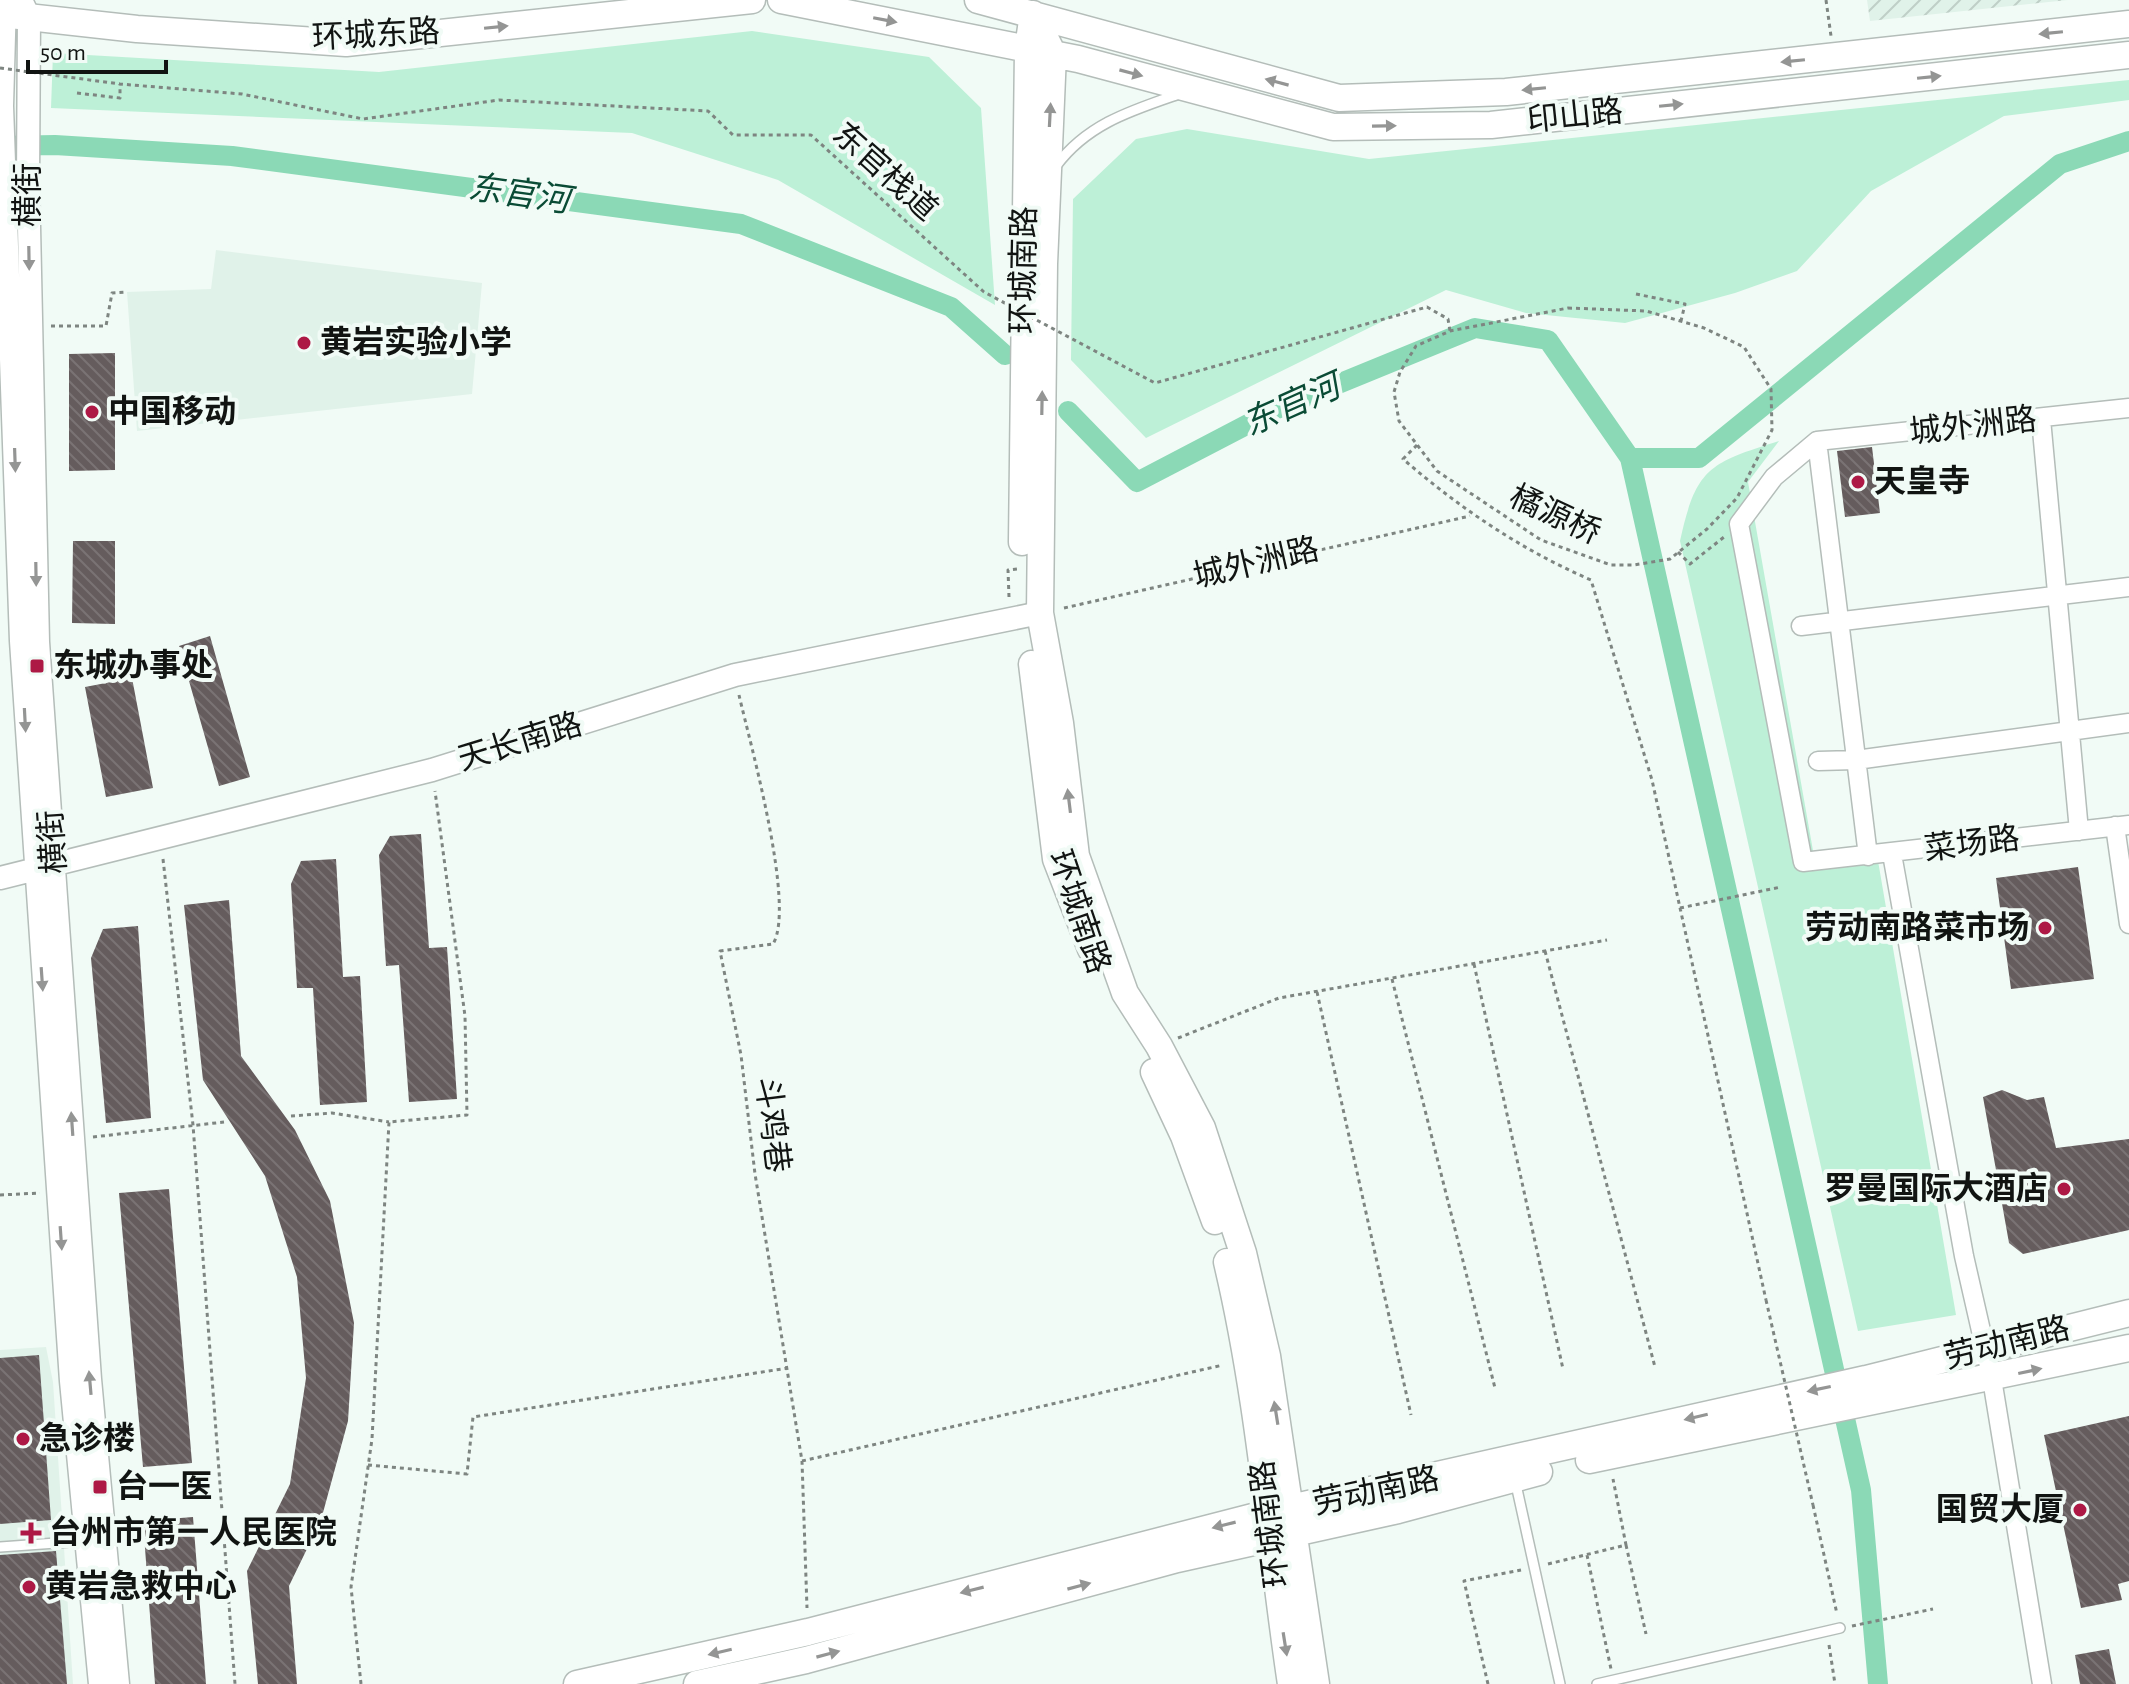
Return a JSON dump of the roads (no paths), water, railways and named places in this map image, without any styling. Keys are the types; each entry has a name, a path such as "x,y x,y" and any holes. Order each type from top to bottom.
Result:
{"main road":[{"name":"环城东路","path":"11,9 137,29 346,43 752,0"},
{"path":"781,0 1040,51 1047,178 1033,613 1060,723 1076,856 1125,993 1159,1046 1202,1128 1243,1253 1267,1356 1281,1523 1316,1684"},
{"path":"978,0 1032,7"},
{"name":"环城南路","path":"1032,7 1040,51 1022,520 1056,859 1109,997 1144,1052 1184,1136 1222,1242 1260,1436 1281,1523 1291,1684"},
{"name":"印山路","path":"1032,7 1339,98 1506,92 2129,24"},
{"name":"印山路","path":"1040,51 1333,127 1491,125 2129,55"},
{"name":"劳动南路","path":"1868,1390 1985,1349 2129,1313"},
{"name":"劳动南路","path":"1868,1390 1992,1379 2129,1348"},
{"path":"1774,1410 1868,1390"},
{"name":"劳动南路","path":"697,1684 806,1660 1177,1559 1281,1523 1447,1476 1774,1410"},
{"name":"劳动南路","path":"577,1684 1281,1523 1514,1478 1774,1410"}],"street":[{"name":"横街","path":"11,9 2,106 21,641 73,1140 90,1379 118,1684"},
{"name":"横街","path":"11,9 28,114 30,326 44,868 58,1192 84,1541 100,1684"},
{"name":"城外洲路","path":"1817,441 2129,408"},
{"path":"2041,419 2079,831"},
{"path":"1817,441 1868,856"},
{"name":"菜场路","path":"1817,441 1774,477 1739,524 1803,862 2122,826"},
{"path":"1801,626 1839,619 2129,587"},
{"name":"天长南路","path":"0,878 432,770 735,675 1033,613"},
{"path":"1818,761 1856,760 2129,723"},
{"path":"2122,826 2129,924"},
{"path":"1892,854 1964,1256 1992,1379 2042,1684"}],"lane":[{"path":"1047,178 1073,144 1107,120 1191,89"},
{"path":"1514,1478 1560,1684"},
{"path":"0,1547 84,1541"},
{"path":"1597,1684 1840,1628"}],"waterway":[{"path":"1630,458 1699,458 2060,164 2129,141"},
{"name":"东官河","path":"0,146 55,145 232,156 741,224 951,307 1005,355"},
{"path":"1068,411 1137,482 1277,409 1475,328 1548,340 1630,458 1861,1490 1878,1684"}],"place":[{"name":"黄岩实验小学","path":"304,343"},
{"name":"中国移动","path":"92,412"},
{"name":"天皇寺","path":"1858,482"},
{"name":"东城办事处","path":"37,666"},
{"name":"劳动南路菜市场","path":"2045,928"},
{"name":"罗曼国际大酒店","path":"2064,1189"},
{"name":"急诊楼","path":"23,1439"},
{"name":"台一医","path":"100,1487"},
{"name":"国贸大厦","path":"2080,1510"},
{"name":"台州市第一人民医院","path":"31,1533"},
{"name":"黄岩急救中心","path":"29,1587"}]}
